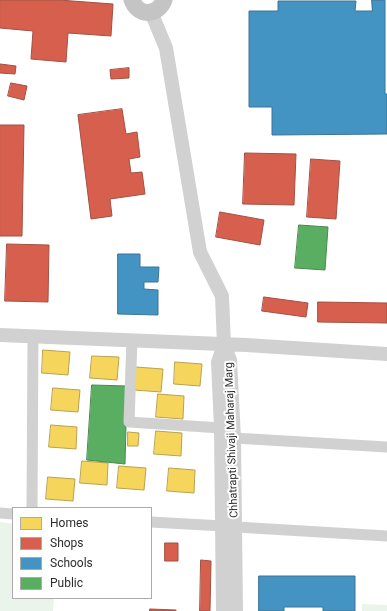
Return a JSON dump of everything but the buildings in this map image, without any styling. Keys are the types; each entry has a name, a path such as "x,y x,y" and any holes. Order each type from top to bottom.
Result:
{"main road":[{"path":"132,0 140,11 151,12 160,8 164,0"}],"street":[{"path":"151,12 166,48 200,252 222,296 224,345"},
{"path":"0,335 132,340 387,354"},
{"path":"32,507 33,336"},
{"path":"132,340 129,422 221,428"},
{"name":"Chhatrapti Shivaji Maharaj Marg","path":"224,345 218,362 221,428 236,611"},
{"name":"Chhatrapti Shivaji Maharaj Marg","path":"223,611 234,438 230,360 224,345"},
{"path":"234,438 387,447"},
{"path":"0,513 12,514"},
{"path":"152,522 387,536"}],"shaded area":[{"path":"0,522 12,524 12,599 54,599 53,611 0,611"},
{"path":"362,604 387,605 387,611 362,611"}]}
